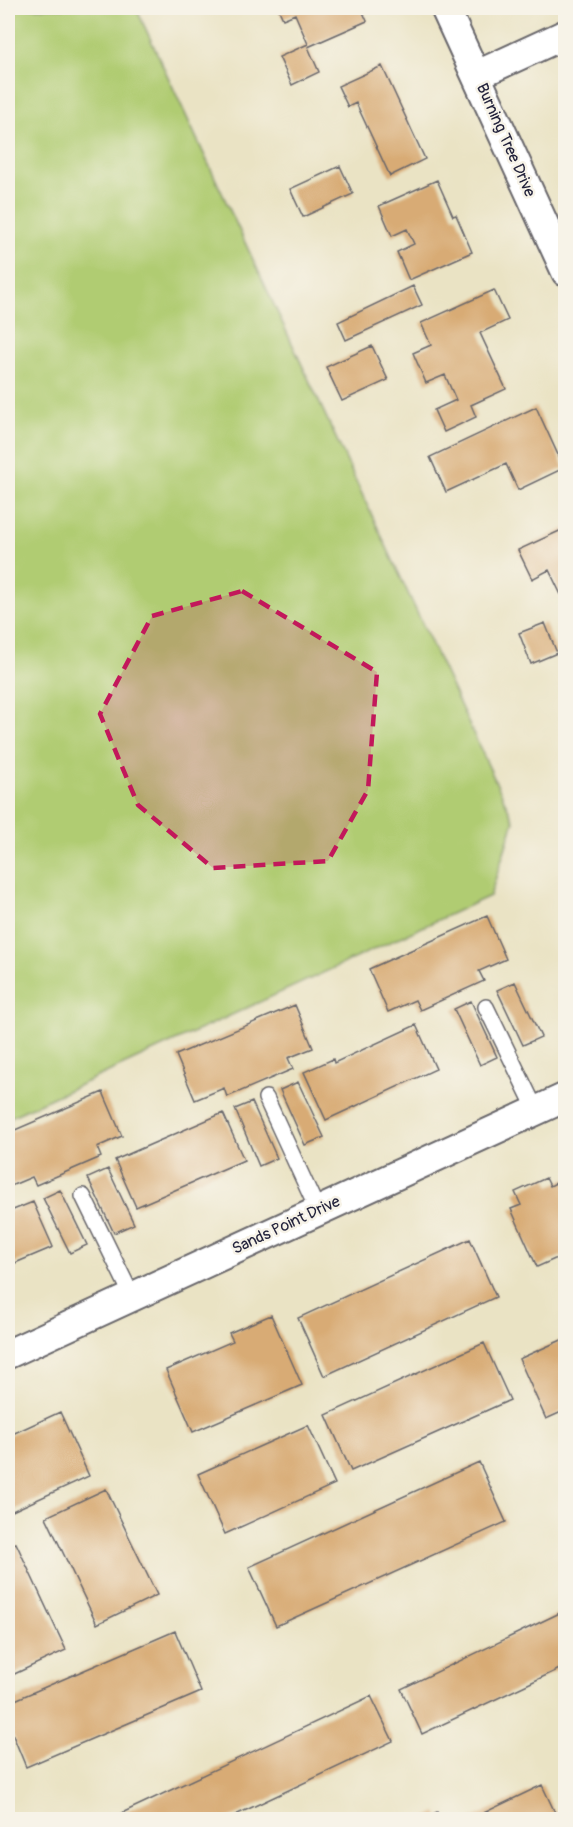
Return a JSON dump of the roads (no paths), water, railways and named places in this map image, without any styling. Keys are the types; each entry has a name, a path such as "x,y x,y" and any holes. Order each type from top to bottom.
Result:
{"street":[{"name":"Burning Tree Drive","path":"445,8 566,272"},
{"path":"477,75 566,34"},
{"name":"Sands Point Drive","path":"8,1354 566,1096"}],"lane":[{"path":"486,1006 536,1110"},
{"path":"266,1098 318,1211"},
{"path":"83,1196 132,1296"}]}
